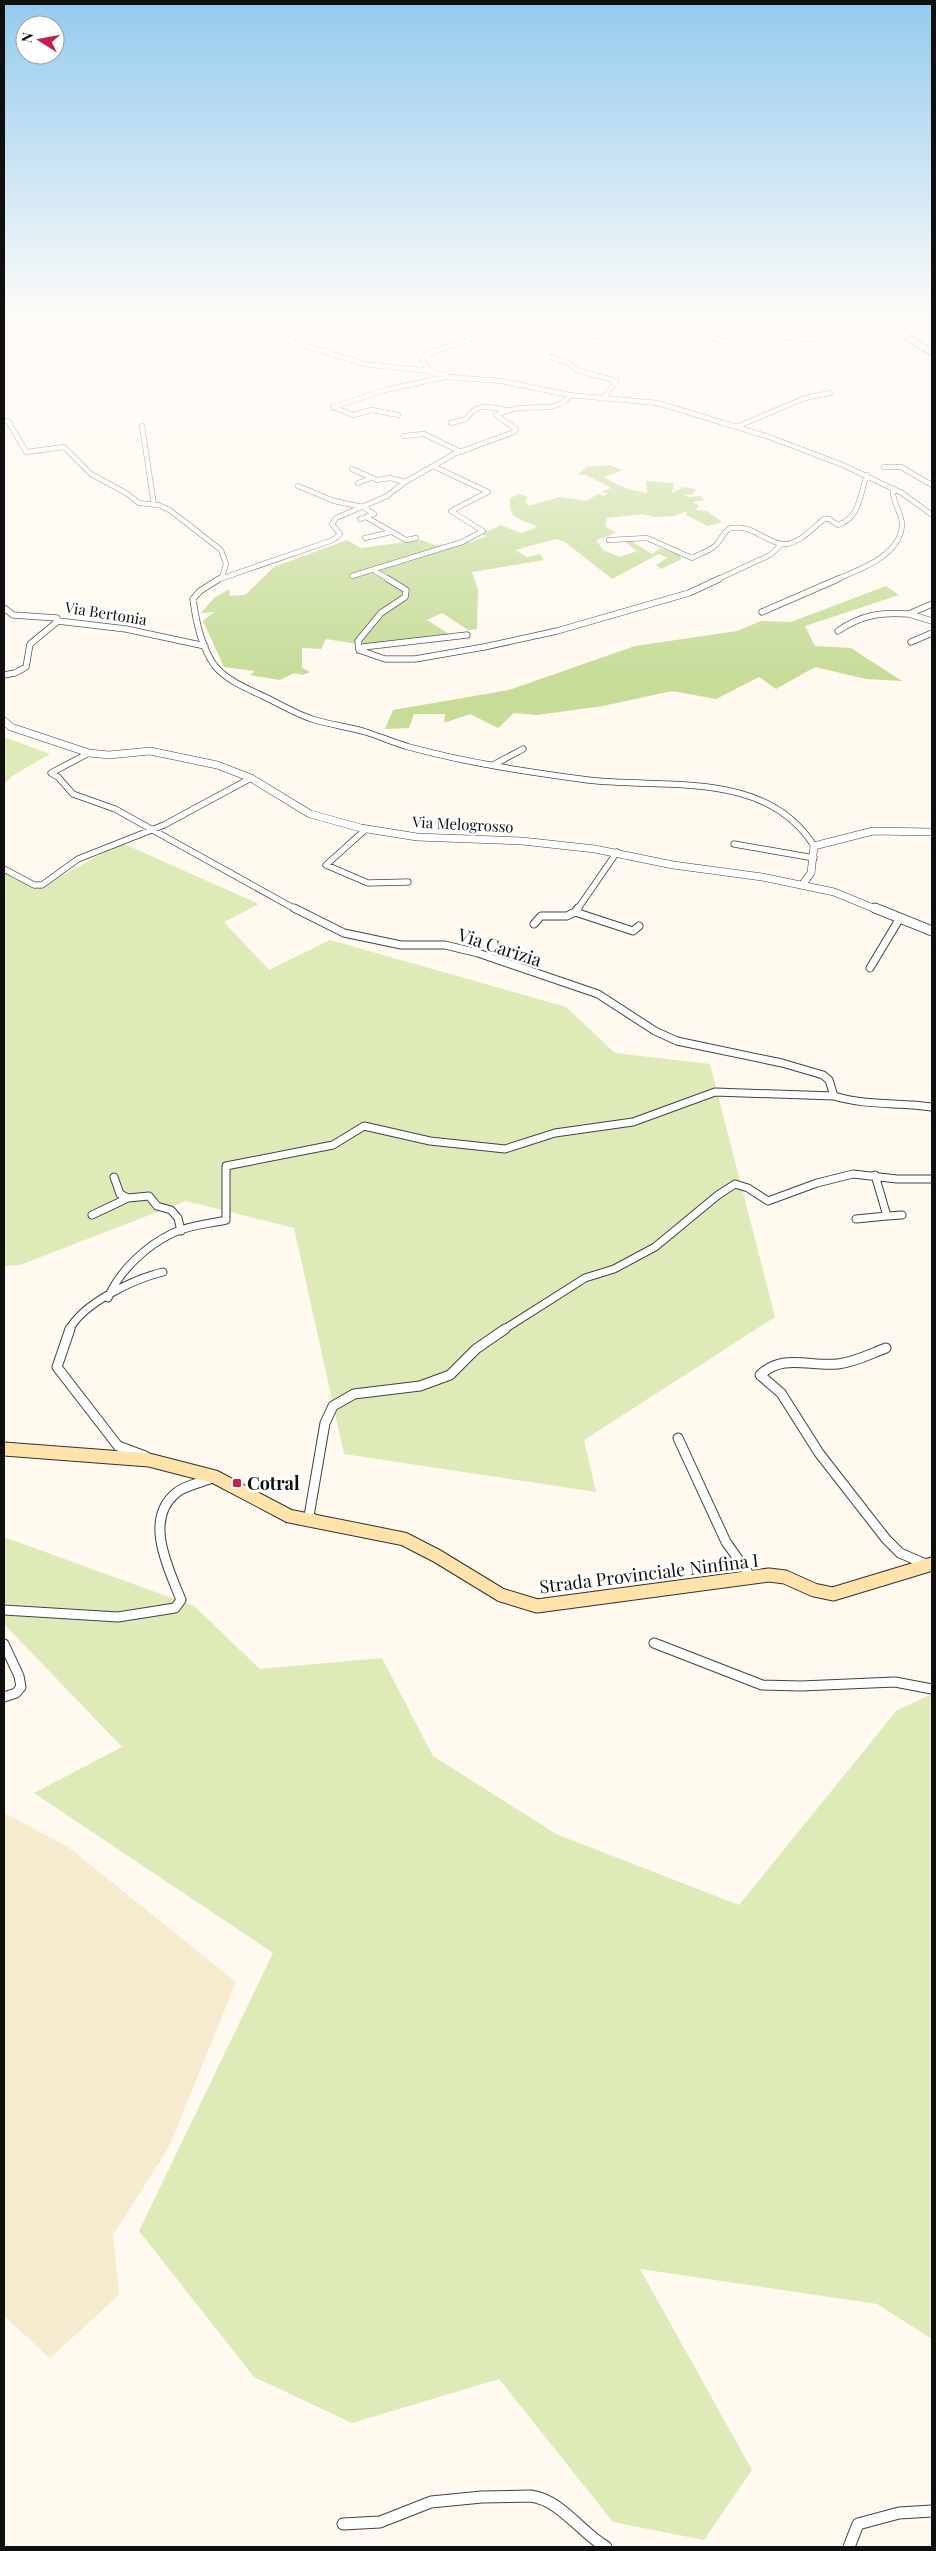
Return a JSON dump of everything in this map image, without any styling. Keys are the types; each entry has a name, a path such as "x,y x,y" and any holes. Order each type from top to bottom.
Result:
{"main road":[{"name":"Strada Provinciale Ninfina I","path":"4,1449 149,1460 215,1477 289,1516 315,1523 404,1539 422,1545 488,1589 518,1602 537,1606 751,1577 776,1576 832,1594 930,1564"}],"street":[{"path":"19,440 26,452 64,447 91,474 118,488 139,503 154,505 171,511 221,550 226,564 222,577"},
{"path":"144,440 154,505"},
{"path":"437,440 462,452"},
{"path":"493,440 433,466 404,482 388,496 332,521 332,524 340,534 333,540 222,577 200,590 193,599 193,614 215,666 224,675 254,692 313,720 365,732 410,746 508,769 569,778 678,783 729,790 750,796 789,817 804,830 814,846 811,873 802,885"},
{"path":"777,440 867,475 916,501 932,514"},
{"path":"352,576 462,542 483,531 483,529 451,511 488,492 433,466"},
{"path":"884,467 901,467 932,485"},
{"path":"352,469 381,481 390,478 404,482"},
{"path":"359,650 385,659 414,659 484,647 557,631 688,593 770,554 782,544 804,536 824,519 829,519 838,525 846,523 856,513 863,483 867,475"},
{"path":"358,483 371,478"},
{"path":"298,486 334,501 363,507 374,514 360,520"},
{"path":"762,612 879,561 895,542 902,526 893,489"},
{"path":"366,517 406,540 416,538"},
{"path":"609,540 647,538 692,558 715,546 727,530 732,528 751,529 782,544"},
{"path":"365,538 391,532"},
{"path":"359,650 358,641 366,631 383,612 396,605 405,597 406,590 375,571 376,568"},
{"path":"909,614 932,604"},
{"name":"Via Bertonia","path":"4,608 13,615 57,618 58,621 136,631 205,646"},
{"path":"838,630 855,618 876,612 909,614 932,621"},
{"path":"4,675 16,673 26,667 30,644 58,621"},
{"path":"911,642 932,633"},
{"path":"359,650 363,647 467,635"},
{"name":"Via Melogrosso","path":"4,721 11,727 89,753 109,755 150,751 217,765 251,778 310,814 366,828 418,836 522,841 617,852 673,865 802,885 834,892 932,931"},
{"path":"493,765 523,749"},
{"name":"Via Carizia","path":"89,753 51,773 58,777 73,794 115,809 302,913 344,933 401,945 445,945 478,953 520,969 598,994 624,1009 655,1031 678,1041 782,1063 824,1075 829,1080 834,1096"},
{"path":"4,869 34,885 42,885 78,859 115,842 152,830 251,778"},
{"path":"366,828 348,848 326,865 368,883 408,882"},
{"path":"814,846 873,831 932,832"},
{"path":"734,844 814,858"},
{"path":"534,924 541,916 567,916 575,912 617,852"},
{"path":"575,912 633,931 639,926"},
{"path":"870,968 900,918"},
{"path":"108,1298 110,1289 148,1250 174,1233 226,1220 226,1166 333,1145 364,1126 430,1141 506,1149 555,1133 633,1122 715,1092 834,1096 858,1103 903,1103 932,1108"},
{"path":"315,1523 318,1520 309,1516 309,1508 325,1423 334,1406 354,1394 420,1386 450,1375 476,1349 523,1316 585,1278 614,1269 627,1260 655,1247 718,1195 735,1184 747,1188 760,1199 768,1201 818,1183 853,1174 897,1179 932,1179"},
{"path":"875,1175 887,1216"},
{"path":"114,1177 120,1194 128,1198"},
{"path":"92,1215 128,1198 149,1196 157,1206 171,1210 178,1218 181,1231"},
{"path":"856,1219 902,1214"},
{"path":"149,1460 144,1456 118,1446 57,1366 70,1328 80,1316 149,1274 163,1272"},
{"path":"886,1348 838,1364 787,1362 764,1369 760,1375 781,1393 819,1453 886,1539 900,1553 930,1564"},
{"path":"678,1438 722,1535 751,1577"},
{"path":"4,1610 118,1617 176,1608 181,1600 163,1552 159,1529 162,1513 176,1493 215,1477"},
{"path":"654,1643 762,1685 801,1686 895,1682 932,1689"},
{"path":"4,1644 19,1676 21,1687 16,1693 4,1697"},
{"path":"343,2524 362,2525 390,2519 424,2503 505,2495 539,2497 556,2507 596,2542 606,2547"},
{"path":"849,2547 858,2524 900,2513 932,2511"}],"shaded area":[{"path":"4,1813 68,1847 236,1982 169,2147 113,2235 119,2295 50,2358 4,2316"}],"green space":[{"path":"610,465 623,470 604,477 630,489 647,493 646,481 674,483 672,493 684,487 696,489 693,494 683,495 688,497 701,496 704,500 693,502 699,506 695,510 707,511 722,522 708,526 686,515 687,511 674,516 655,517 643,514 607,518 605,526 616,533 596,540 603,550 620,557 637,551 625,542 631,541 652,554 660,548 680,555 682,559 661,569 656,565 667,558 659,554 612,579 565,542 556,539 515,550 527,557 540,554 544,560 472,572 478,589 477,629 468,630 442,613 427,620 449,634 363,645 326,639 321,649 302,648 302,668 310,672 303,675 294,673 280,680 250,675 255,671 224,667 203,621 214,612 201,613 214,598 229,589 230,596 245,595 274,567 347,540 361,548 421,540 435,545 471,542 486,536 483,534 500,525 521,533 537,527 513,515 510,498 519,494 528,497 525,501 528,506 560,497 586,501 598,494 604,496 608,493 601,492 611,488 586,475 577,475 587,467"},
{"path":"886,586 899,595 805,626 815,646 851,648 902,681 866,679 815,667 776,689 759,677 716,699 672,691 603,706 537,715 514,713 498,728 470,714 444,723 445,714 414,714 409,728 385,729 393,710 509,690 635,646 737,631 761,621 791,622"},
{"path":"4,737 50,754 12,776 4,785"},
{"path":"122,843 259,904 224,922 269,970 330,940 566,1007 615,1053 710,1064 775,1317 584,1440 596,1492 344,1454 294,1228 186,1201 20,1265 4,1266 4,870 37,889"},
{"path":"4,1537 194,1606 260,1669 382,1658 433,1756 556,1834 739,1905 897,1710 932,1694 932,2339 877,2304 640,2269 752,2470 704,2540 613,2522 499,2379 352,2423 254,2377 139,2231 273,1953 34,1793 122,1747 4,1624"}],"place":[{"name":"Cotral","path":"237,1483"}]}
